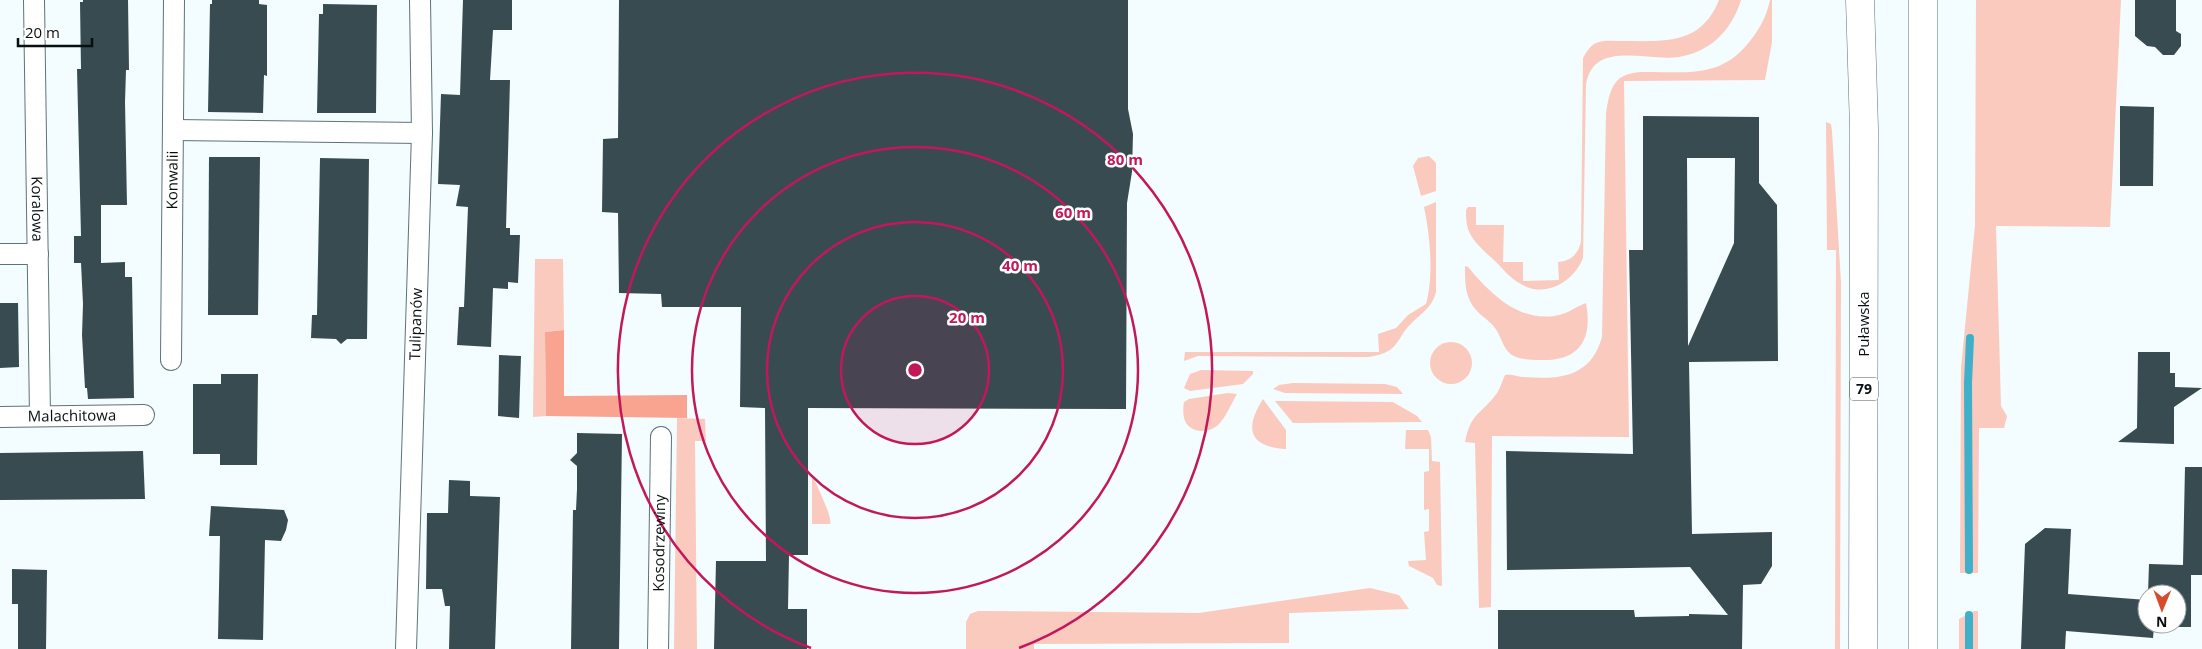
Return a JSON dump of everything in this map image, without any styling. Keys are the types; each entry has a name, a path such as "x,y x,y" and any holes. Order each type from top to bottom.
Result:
{"main road":[{"name":"Puławska","path":"1860,0 1864,128 1863,649"},
{"path":"1923,0 1923,649"}],"street":[{"name":"Koralowa","path":"34,0 40,416"},
{"name":"Konwalii","path":"171,360 174,0"},
{"name":"Tulipanów","path":"406,649 422,133 420,0"},
{"path":"174,130 422,133"},
{"path":"0,254 38,254"},
{"name":"Malachitowa","path":"0,417 144,415"},
{"name":"Kosodrzewiny","path":"658,649 660,437"}],"shaded area":[{"path":"1719,0 1741,0 1726,30 1710,45 1679,57 1610,57 1599,62 1591,71 1586,85 1583,258 1573,274 1558,285 1549,288 1540,290 1530,288 1514,279 1472,238 1466,222 1466,210 1468,207 1476,207 1476,225 1504,225 1503,262 1523,262 1523,281 1559,280 1558,262 1573,256 1581,242 1583,58 1591,46 1601,41 1666,40 1679,38 1691,33 1702,26 1711,15"},
{"path":"1770,0 1772,0 1772,42 1765,80 1624,81 1629,437 1492,436 1491,607 1479,608 1475,443 1465,442 1467,432 1477,414 1497,393 1505,375 1537,378 1562,376 1582,368 1590,361 1597,350 1602,337 1606,113 1612,89 1620,78 1631,73 1701,71 1724,64 1735,57 1754,36 1764,19"},
{"path":"1976,0 2121,0 2110,227 1996,226 2001,406 2007,416 2004,428 1979,428 1978,573 1960,573 1961,368 1975,225"},
{"path":"1826,122 1831,124 1832,131 1841,283 1840,649 1835,649 1836,250 1827,250"},
{"path":"1429,156 1436,163 1436,191 1421,196 1413,166 1418,158"},
{"path":"1436,202 1436,292 1428,307 1407,328 1390,350 1368,357 1198,356 1184,361 1185,352 1379,352 1378,334 1396,328 1408,315 1426,304 1430,281 1430,256 1424,207"},
{"path":"535,259 563,259 564,330 545,332 546,416 533,417"},
{"path":"1465,266 1505,303 1516,310 1528,314 1554,316 1566,313 1586,303 1587,328 1585,338 1580,346 1565,357 1554,359 1527,360 1510,354 1493,326 1470,302 1466,285"},
{"path":"564,330 564,396 687,395 687,418 546,416 545,332"},
{"path":"1451,342 1466,348 1472,363 1466,378 1451,384 1436,378 1430,363 1436,348"},
{"path":"1201,370 1253,371 1253,374 1243,384 1190,391 1184,388 1190,374"},
{"path":"1293,383 1385,384 1397,387 1403,394 1285,393 1273,389 1279,385"},
{"path":"1228,393 1237,394 1224,418 1215,428 1199,431 1186,423 1183,414 1184,402 1189,399"},
{"path":"1263,399 1286,430 1286,449 1264,445 1257,440 1254,434 1252,427 1253,419"},
{"path":"1275,401 1393,402 1417,416 1422,422 1293,423"},
{"path":"677,418 705,419 706,441 695,441 697,649 674,649"},
{"path":"1406,430 1428,430 1431,437 1432,461 1440,462 1442,586 1437,585 1433,578 1409,566 1408,561 1426,560 1424,532 1429,531 1429,509 1424,510 1424,472 1429,471 1429,449 1405,449"},
{"path":"812,474 827,508 830,524 812,524"},
{"path":"1370,588 1399,595 1409,609 1289,613 1289,643 1034,644 1034,649 966,649 966,622 970,614 978,611 1199,613"},
{"path":"1974,611 1978,611 1978,649 1959,649 1959,619"}],"building":[{"path":"83,0 128,0 129,70 126,70 125,102 127,205 101,205 101,263 125,262 125,277 132,277 134,398 88,399 87,388 85,388 81,263 74,263 74,236 81,236 77,69 81,69 80,2 83,2"},
{"path":"212,0 259,0 259,4 267,5 267,76 264,75 263,113 208,112 210,4 212,4"},
{"path":"463,0 512,0 512,30 493,30 490,80 510,80 506,228 510,228 510,235 520,235 518,283 508,282 508,289 493,288 491,347 457,345 459,307 464,307 468,207 456,206 460,185 438,184 441,94 460,95"},
{"path":"619,0 1128,0 1128,109 1133,134 1132,172 1127,203 1126,409 808,408 808,555 789,555 788,609 807,609 807,649 714,649 716,561 766,561 765,408 740,407 741,307 662,307 661,294 619,293 618,213 602,212 603,139 618,138"},
{"path":"2135,0 2176,0 2176,31 2181,34 2181,46 2174,55 2163,55 2155,47 2147,46 2135,36"},
{"path":"323,4 377,5 376,113 317,113 319,14 323,14"},
{"path":"2120,106 2154,107 2153,186 2120,186"},
{"path":"1643,116 1759,117 1759,183 1777,205 1778,361 1689,362 1692,534 1772,532 1772,566 1761,584 1743,585 1742,649 1498,649 1498,610 1634,610 1635,617 1689,616 1689,614 1728,615 1690,567 1507,570 1506,451 1633,454 1629,250 1643,250","holes":["1687,158 1735,158 1734,243 1688,346"]},
{"path":"209,157 260,157 258,315 208,315"},
{"path":"320,158 369,159 367,339 347,339 341,344 336,339 311,338 312,315 317,315"},
{"path":"0,303 18,303 19,367 0,368"},
{"path":"2138,352 2170,352 2170,373 2175,373 2175,387 2202,388 2174,407 2174,444 2118,442 2137,428"},
{"path":"499,355 521,356 519,418 498,416"},
{"path":"221,374 258,374 257,465 220,465 220,454 193,454 193,384 221,384"},
{"path":"577,433 622,434 619,649 571,649 573,510 576,510 577,466 570,460 577,453"},
{"path":"143,451 145,499 0,500 0,453"},
{"path":"2185,467 2202,467 2202,575 2191,575 2191,627 2187,627 2187,584 2148,584 2149,564 2183,565"},
{"path":"449,480 470,481 470,496 500,497 495,649 449,649 450,606 445,606 442,589 426,589 427,513 448,513"},
{"path":"211,506 284,510 288,520 281,541 265,540 263,640 218,639 220,536 209,536"},
{"path":"2045,528 2071,529 2068,594 2137,599 2137,634 2153,634 2153,638 2066,631 2065,649 2021,649 2025,544"},
{"path":"12,569 47,570 46,649 18,649 18,604 12,604"}],"waterway":[{"path":"1969,570 1968,383 1970,338"},
{"path":"1969,615 1969,649"}]}
